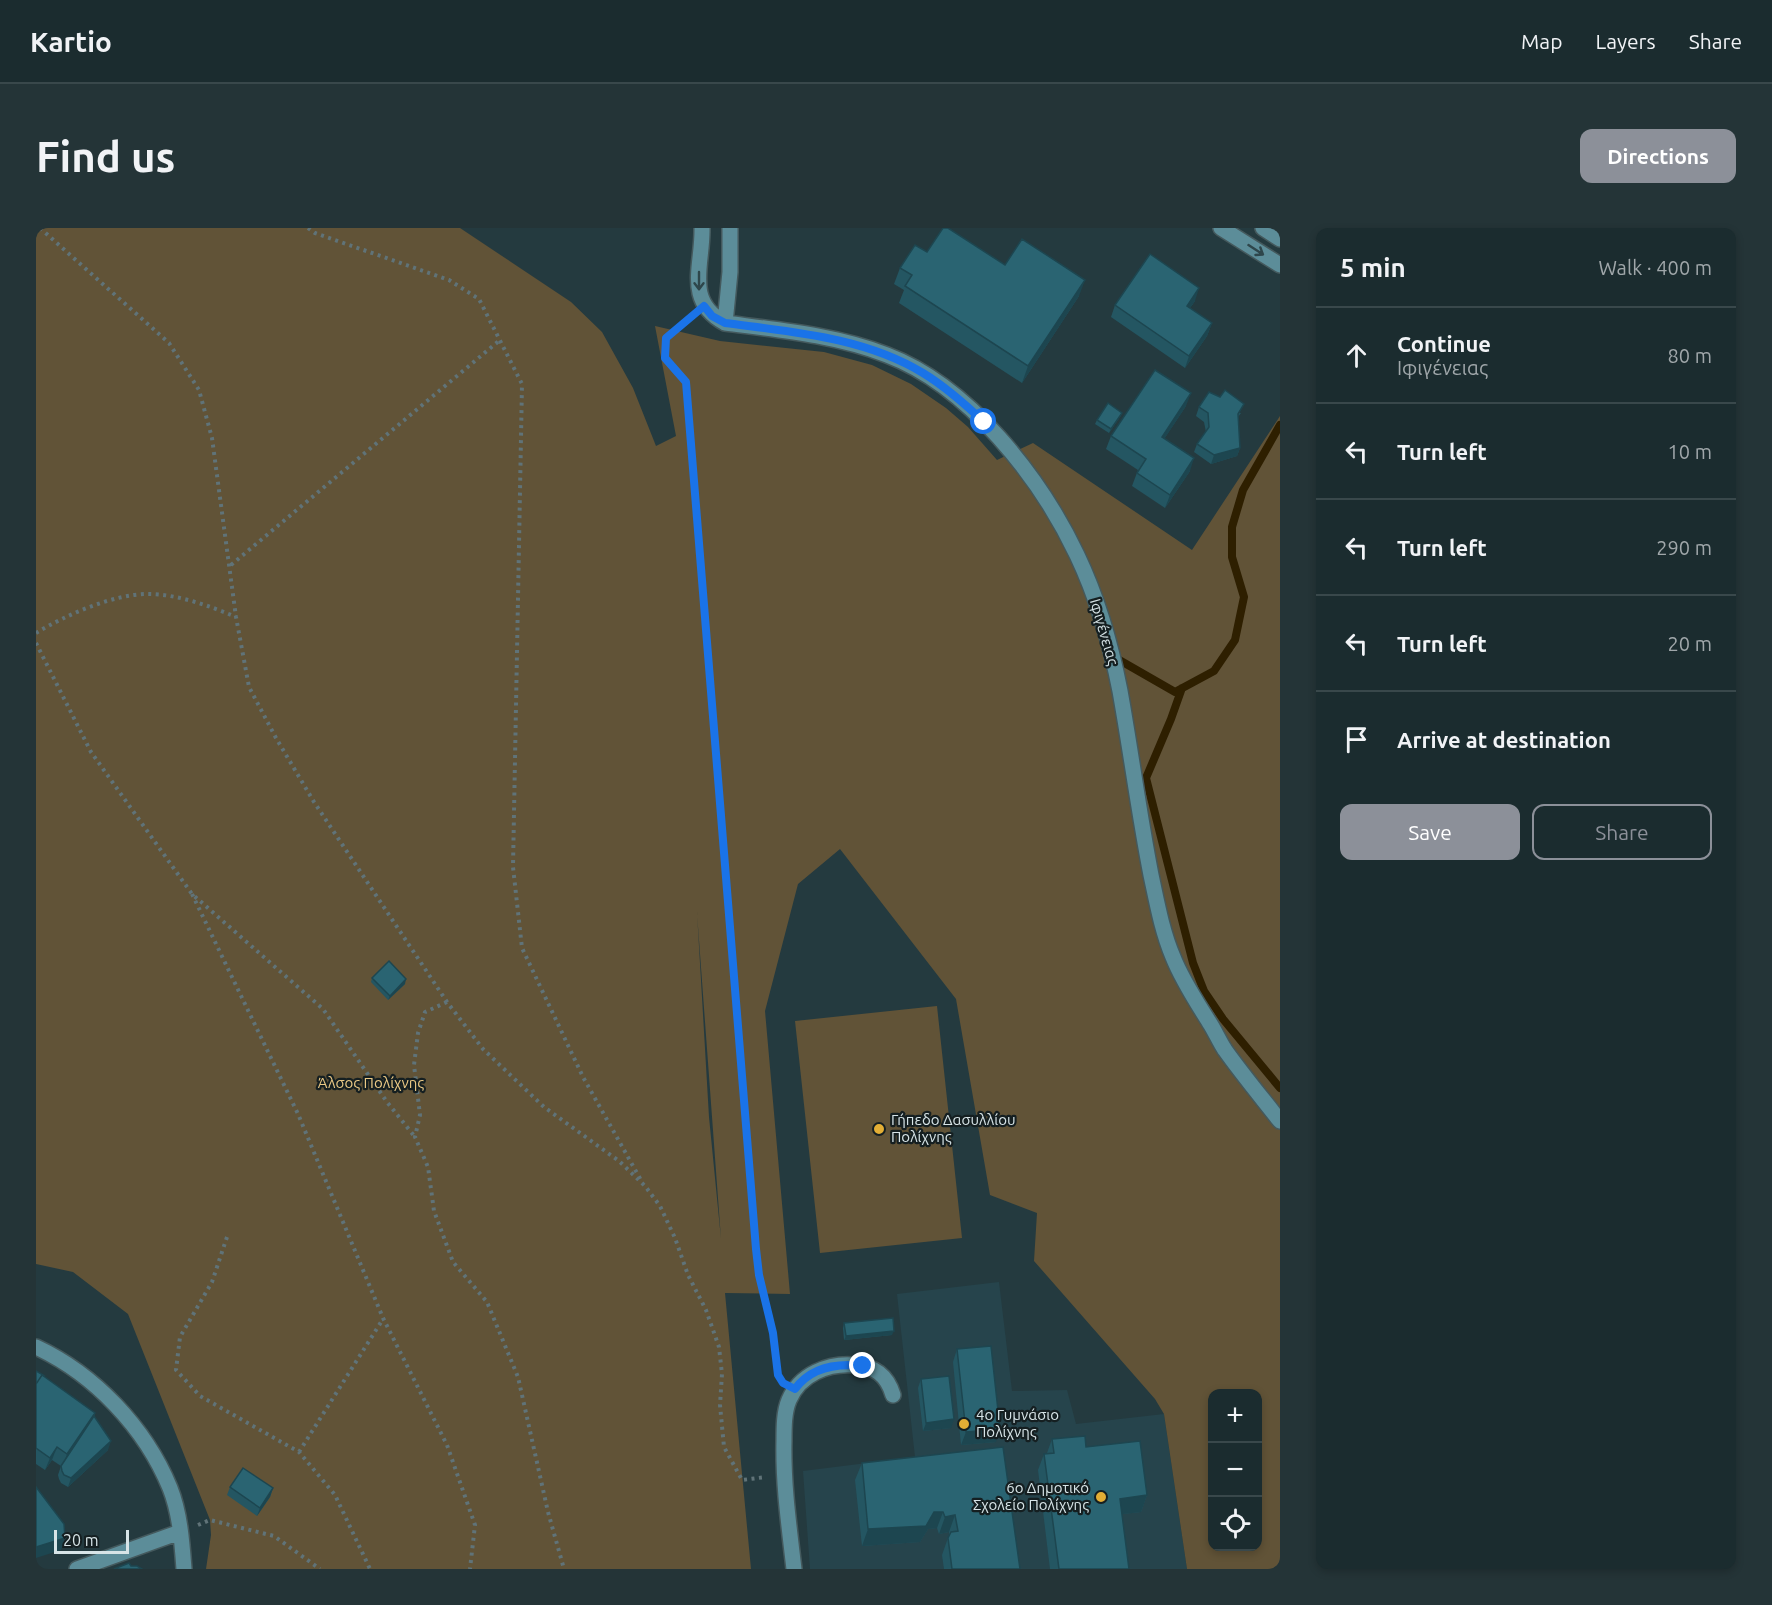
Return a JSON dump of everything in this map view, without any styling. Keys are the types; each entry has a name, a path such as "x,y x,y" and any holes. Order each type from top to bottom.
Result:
{"street":[{"path":"702,228 703,246 698,281 699,294 704,306 712,316 725,323 730,272 730,228"},
{"path":"1214,228 1227,232 1280,265"},
{"path":"1263,228 1280,239"},
{"name":"Ιφιγένειας","path":"725,323 834,340 870,349 909,365 934,380 971,410 1003,443 1034,484 1077,554 1093,594 1112,656 1154,886 1164,933 1173,957 1184,981 1223,1047 1280,1121"},
{"path":"36,1347 60,1359 90,1381 114,1403 140,1436 169,1487 180,1532 184,1569"},
{"path":"794,1569 783,1474 788,1401 805,1378 818,1371 839,1365 853,1365 877,1370 887,1380 893,1395"},
{"path":"77,1569 180,1532"}],"path":[{"path":"40,228 169,344 199,390 212,438 231,566 236,617 249,687 314,802 447,1002 483,1049 544,1107 619,1161 645,1186"},
{"path":"308,228 315,233 449,280 479,299 522,384 513,867 522,948 583,1077 645,1186 660,1206 675,1238 688,1275 706,1310 719,1347 722,1374 720,1405 723,1447 742,1480"},
{"path":"704,306 666,338 665,358 686,382 757,1257 773,1333 778,1375 783,1383 795,1389"},
{"path":"231,566 500,340"},
{"path":"36,633 80,610 137,594 168,596 236,617"},
{"path":"36,643 92,752 192,894 298,1114 383,1318 447,1444 475,1525 470,1569"},
{"path":"192,894 323,1009 387,1102 416,1137 428,1167 434,1211 453,1262 487,1302 518,1377 548,1512 564,1569"},
{"path":"416,1137 420,1115 414,1065 418,1032 425,1012 447,1002"},
{"path":"227,1237 212,1282 180,1337 176,1370 200,1396 299,1452 335,1495 370,1569"},
{"path":"299,1452 383,1318"},
{"path":"180,1532 210,1520 274,1536 320,1569"}],"shaded area":[{"name":"4ο Γυμνάσιο Πολίχνης","path":"999,1282 1012,1391 1067,1390 1076,1424 1164,1414 1187,1569 810,1569 803,1471 915,1457 897,1294"}],"green space":[{"name":"Άλσος Πολίχνης","path":"36,228 460,228 571,302 602,332 633,388 656,446 676,436 655,326 720,341 824,352 872,365 911,384 946,408 968,427 997,460 1033,443 1192,550 1280,416 1280,1569 1187,1569 1164,1414 1155,1399 1034,1261 1037,1213 990,1195 956,999 840,849 798,884 765,1011 790,1294 725,1293 751,1569 206,1569 211,1535 210,1520 128,1314 73,1272 36,1264","holes":["697,917 721,1239 709,1117"]},
{"name":"Γήπεδο Δασυλλίου Πολίχνης","path":"937,1006 962,1238 820,1253 795,1021"}],"building":[{"path":"943,228 948,228 1005,265 1022,239 1085,280 1028,366 905,286 912,275 900,268 915,245 927,252"},
{"path":"1150,254 1199,288 1187,306 1212,323 1189,356 1115,305"},
{"path":"1155,370 1191,393 1162,437 1194,458 1170,495 1137,473 1146,459 1111,436"},
{"path":"1225,390 1244,404 1238,414 1240,448 1214,455 1197,444 1209,427 1208,413 1199,407 1209,392 1220,397"},
{"path":"1108,403 1122,413 1111,429 1097,420"},
{"path":"389,961 406,979 390,996 372,978"},
{"path":"893,1318 894,1331 846,1336 844,1323"},
{"path":"991,1346 1000,1429 966,1432 957,1349"},
{"path":"36,1371 43,1375 36,1384"},
{"path":"42,1375 95,1413 67,1454 57,1447 50,1458 36,1448 36,1384"},
{"path":"949,1376 954,1419 926,1423 921,1379"},
{"path":"94,1416 111,1441 71,1478 64,1475 61,1466"},
{"path":"1085,1436 1086,1447 1140,1441 1147,1495 1120,1499 1129,1569 1059,1569 1044,1454 1054,1453 1052,1439"},
{"path":"1003,1447 1020,1569 952,1569 948,1538 951,1532 958,1531 955,1515 945,1517 943,1512 934,1512 926,1526 868,1529 862,1463"},
{"path":"243,1468 273,1488 260,1508 230,1487"},
{"path":"36,1487 64,1524 65,1538 36,1547"},
{"path":"129,1563 131,1566 142,1569 114,1569"}],"waterway":[{"path":"1114,657 1175,692 1214,671 1235,640 1244,597 1232,557 1232,527 1243,490 1280,425"},
{"path":"1182,688 1146,778 1193,963 1204,991 1223,1019 1280,1088"}],"place":[{"name":"Γήπεδο Δασυλλίου Πολίχνης","path":"879,1129"},
{"name":"4ο Γυμνάσιο Πολίχνης","path":"964,1424"},
{"name":"6ο Δημοτικό Σχολείο Πολίχνης","path":"1101,1497"}],"route":[{"path":"863,1366 827,1367 810,1375 795,1389 783,1383 778,1375 773,1333 759,1275 756,1249 686,382 665,358 666,338 704,306 712,316 725,323 816,336 853,344 887,355 922,372 950,391 984,422"}]}
